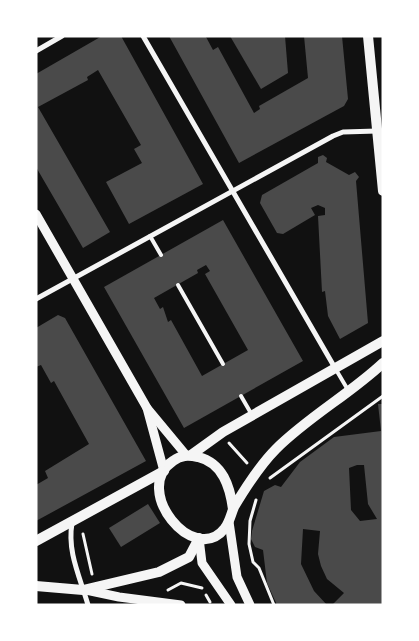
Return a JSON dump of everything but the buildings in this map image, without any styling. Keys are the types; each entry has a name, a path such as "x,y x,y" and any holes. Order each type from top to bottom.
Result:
{"main road":[{"path":"368,36 383,191"},
{"path":"383,341 252,415 188,455 170,463 164,471 160,487 164,510 178,527 199,538 216,535 229,522 233,509 256,472 277,448 383,363"},
{"path":"188,455 207,460 219,469 231,493 233,509"},
{"path":"36,541 164,471"},
{"path":"36,586 83,590 120,583 159,572 189,557 199,538"}],"street":[{"path":"36,51 62,36"},
{"path":"143,36 335,368"},
{"path":"36,299 333,136 343,132 377,131"},
{"path":"36,214 147,408 188,455"},
{"path":"147,408 164,471"},
{"path":"72,522 69,540 76,572 88,605"},
{"path":"229,522 237,577 250,605"},
{"path":"199,538 202,563 231,605"},
{"path":"83,590 181,605"}],"lane":[{"path":"150,236 160,255"},
{"path":"178,285 223,364"},
{"path":"335,368 349,391"},
{"path":"241,396 252,415"}],"path":[{"path":"267,481 383,396"},
{"path":"229,443 250,467"},
{"path":"257,497 250,521 249,544 253,562 259,568 274,605"},
{"path":"179,579 181,583"},
{"path":"162,595 181,583 201,586 210,602"}]}
